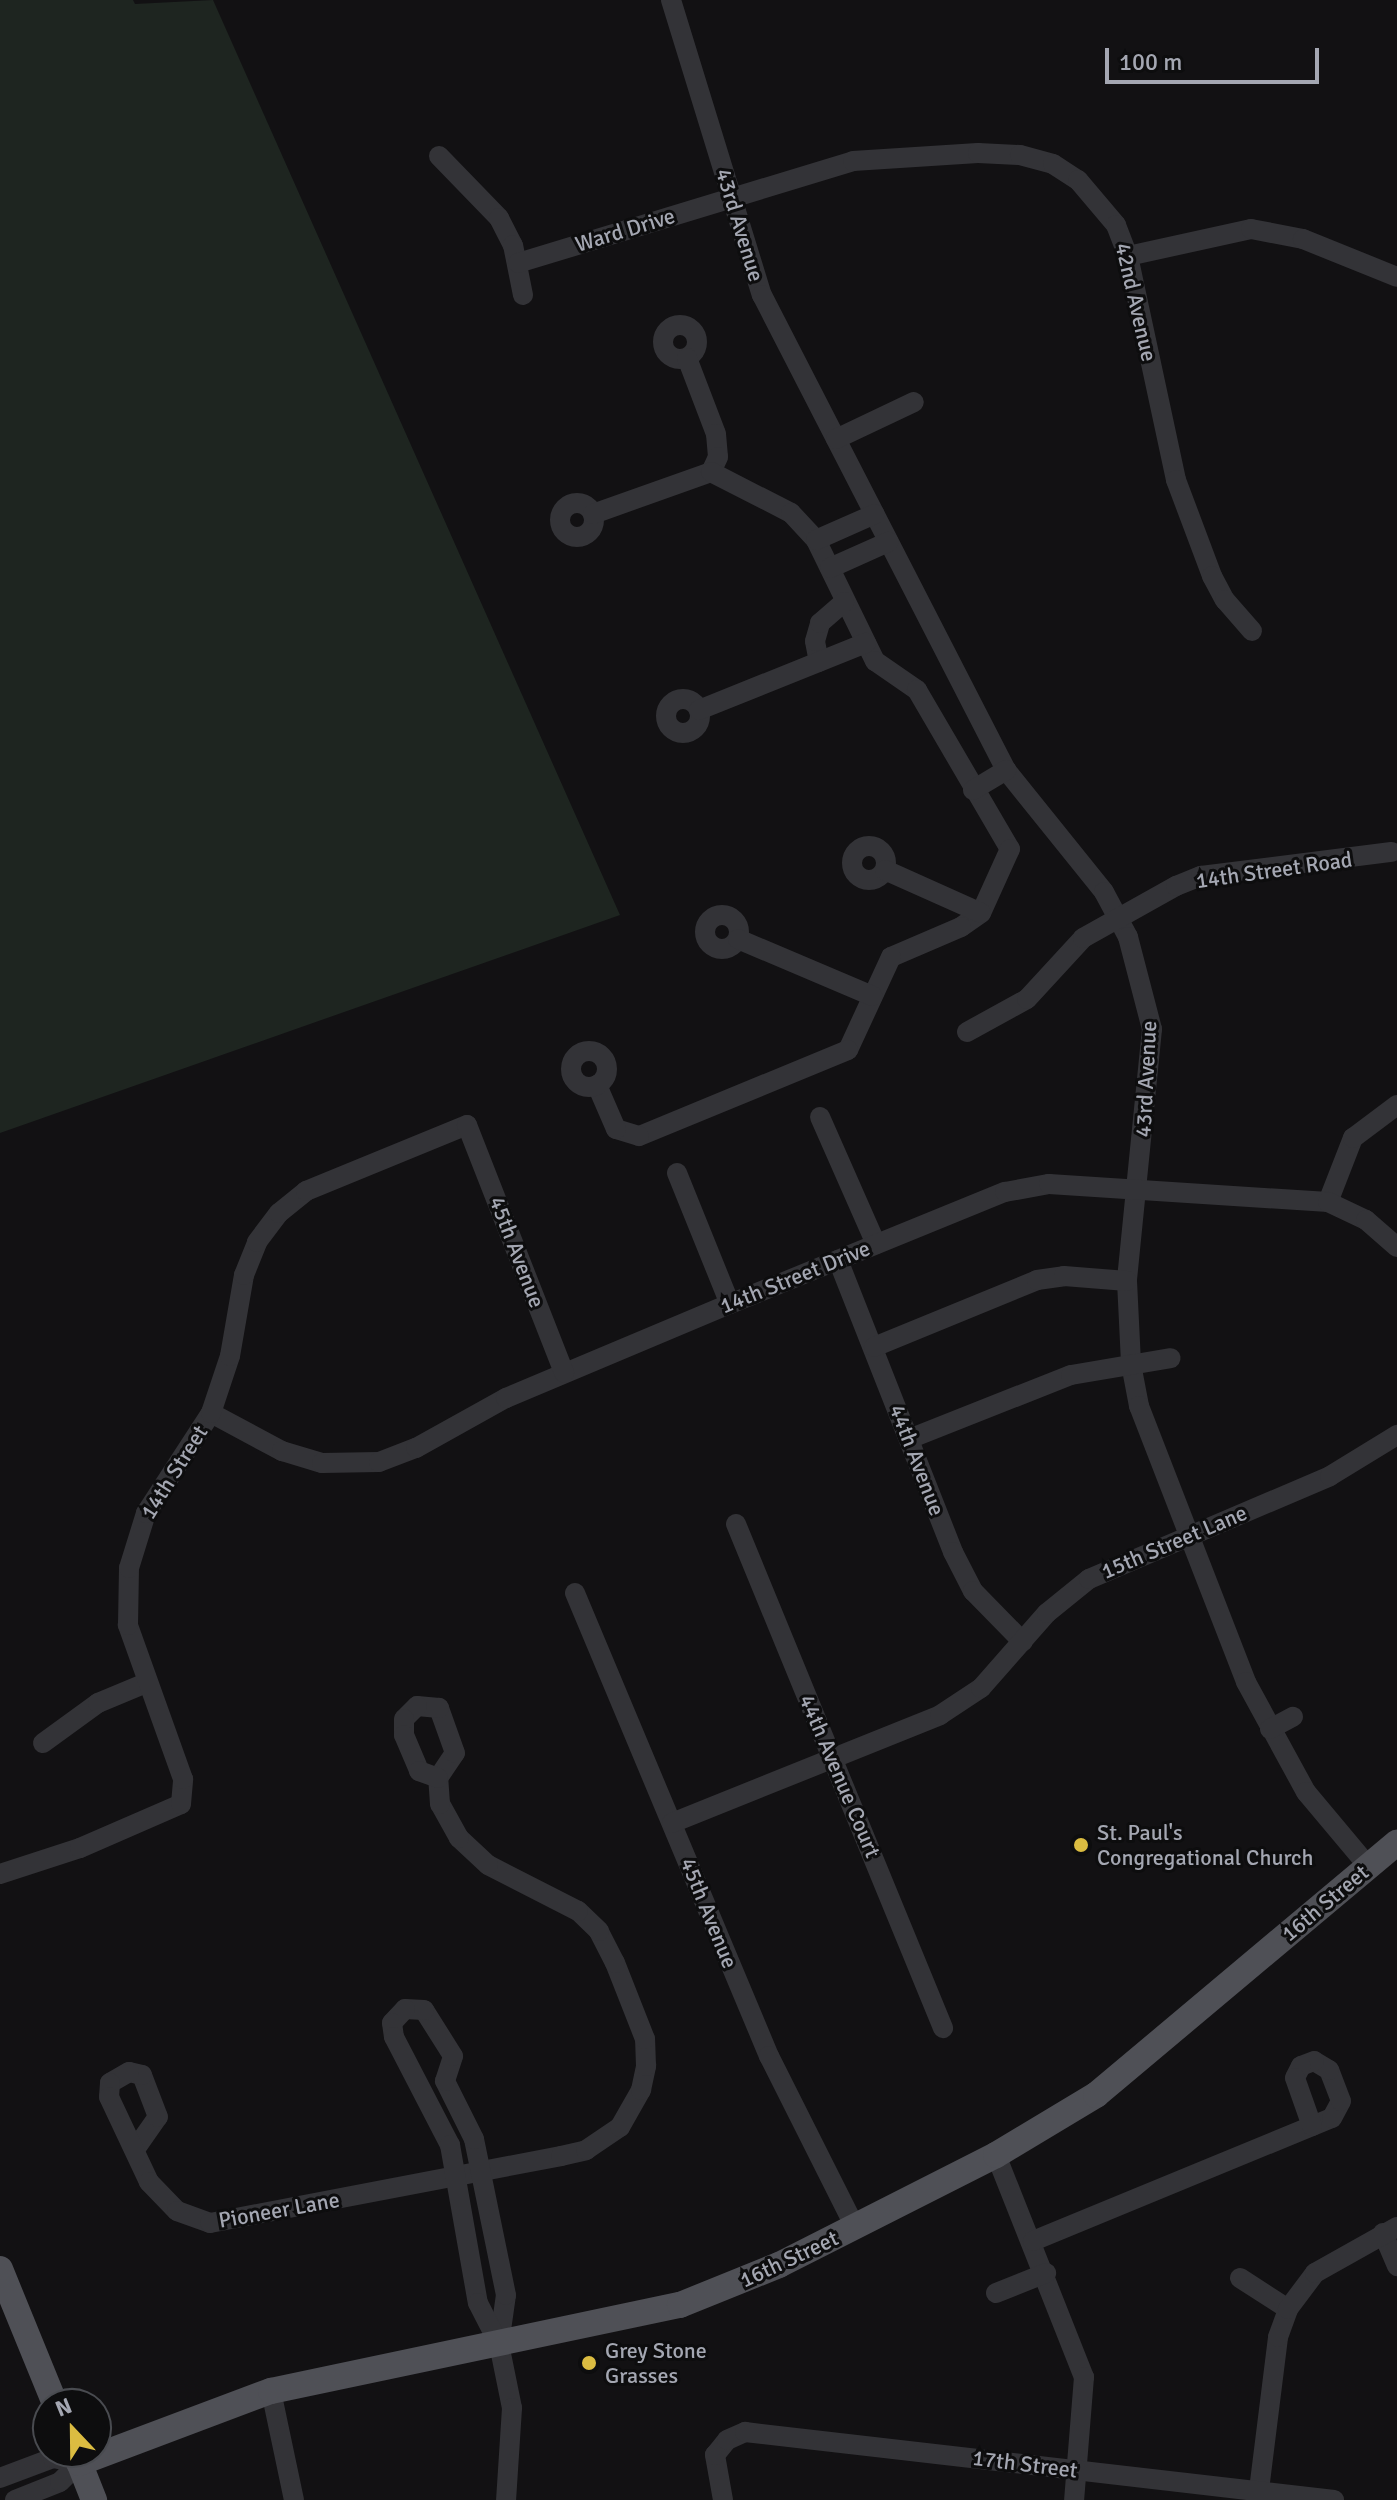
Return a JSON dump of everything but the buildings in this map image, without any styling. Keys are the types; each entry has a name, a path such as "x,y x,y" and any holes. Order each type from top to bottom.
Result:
{"main road":[{"name":"16th Street","path":"112,2445 271,2391 680,2305 855,2227 996,2155 1096,2095 1397,1842"},
{"path":"0,2269 48,2388"},
{"path":"81,2468 94,2500"}],"street":[{"name":"43rd Avenue","path":"671,0 762,295 1006,770 1021,796 1118,915 1137,960 1152,1029 1139,1187 1127,1281 1131,1364 1152,1448 1270,1729 1306,1792 1368,1866"},
{"name":"42nd Avenue","path":"731,197 878,157 1020,155 1053,164 1078,180 1106,208 1128,256 1176,480 1212,576 1225,600 1252,631"},
{"path":"439,156 499,218 518,263 523,295"},
{"name":"Ward Drive","path":"518,263 731,197"},
{"path":"1128,256 1251,229 1303,239 1397,277"},
{"path":"593,514 711,472 718,457 716,434 687,358"},
{"path":"836,439 914,402"},
{"path":"597,1085 616,1129 639,1136 848,1050 891,957 961,927 981,913 1010,849 917,690 875,661 816,540 779,505 711,472"},
{"path":"816,540 875,514"},
{"path":"830,568 888,542"},
{"path":"819,662 815,641 820,623 844,602"},
{"path":"699,710 866,643"},
{"path":"973,790 1006,770"},
{"path":"991,816 1021,796"},
{"name":"14th Street Road","path":"967,1032 1019,1005 1083,938 1118,915 1201,876 1391,852"},
{"path":"885,870 981,913"},
{"path":"738,939 872,996"},
{"path":"1328,1202 1353,1138 1397,1105"},
{"path":"820,1117 876,1244"},
{"name":"14th Street","path":"0,1874 80,1848 181,1804 183,1779 146,1683 128,1625 129,1568 136,1537 162,1484 211,1413 230,1356 244,1275 257,1242 279,1213 306,1191 447,1131 467,1125 469,1131"},
{"name":"45th Avenue","path":"469,1131 564,1373"},
{"path":"677,1173 730,1304"},
{"name":"14th Street Drive","path":"211,1413 282,1451 322,1463 379,1462 564,1373 730,1304 1005,1192 1049,1184 1139,1187 1328,1202 1366,1220 1397,1247"},
{"name":"44th Avenue","path":"838,1260 973,1591 1023,1642"},
{"path":"874,1347 1037,1280 1064,1276 1127,1281"},
{"path":"909,1439 1071,1375 1171,1358"},
{"name":"15th Street Lane","path":"672,1823 968,1699 1047,1613 1089,1579 1361,1461 1397,1435"},
{"name":"44th Avenue Court","path":"736,1524 943,2028"},
{"name":"45th Avenue","path":"575,1593 769,2056 855,2227"},
{"path":"43,1743 98,1703 146,1683"},
{"path":"1270,1729 1293,1717"},
{"name":"Pioneer Lane","path":"136,2148 149,2182 164,2201 210,2223 480,2174 586,2150 620,2127 641,2090 645,2039 599,1931 578,1911 472,1852 448,1823 438,1778"},
{"path":"499,2344 506,2295 474,2139 445,2081 453,2056 424,2010 405,2009 392,2023 394,2037 450,2145 459,2177 478,2303 499,2344 512,2408 506,2500"},
{"path":"1033,2241 1312,2126 1338,2114 1341,2101 1326,2065 1307,2063 1295,2078 1312,2126"},
{"path":"422,2092 445,2081"},
{"path":"1302,2099 1335,2085"},
{"path":"996,2155 1046,2273 1084,2377 1085,2415 1074,2500"},
{"path":"1259,2490 1278,2337 1288,2309 1315,2273 1390,2230 1397,2266"},
{"path":"996,2293 1046,2273"},
{"path":"1240,2278 1288,2309"},
{"path":"271,2391 294,2500"},
{"name":"17th Street","path":"723,2500 716,2483 715,2455 745,2432 1334,2500"},
{"path":"0,2478 32,2466"},
{"path":"15,2500 60,2482 70,2468"}],"shaded area":[{"path":"0,0 133,0 135,4 213,0 620,915 0,1133"}],"place":[{"name":"St. Paul's Congregational Church","path":"1081,1845"},
{"name":"Grey Stone Grasses","path":"589,2363"}]}
